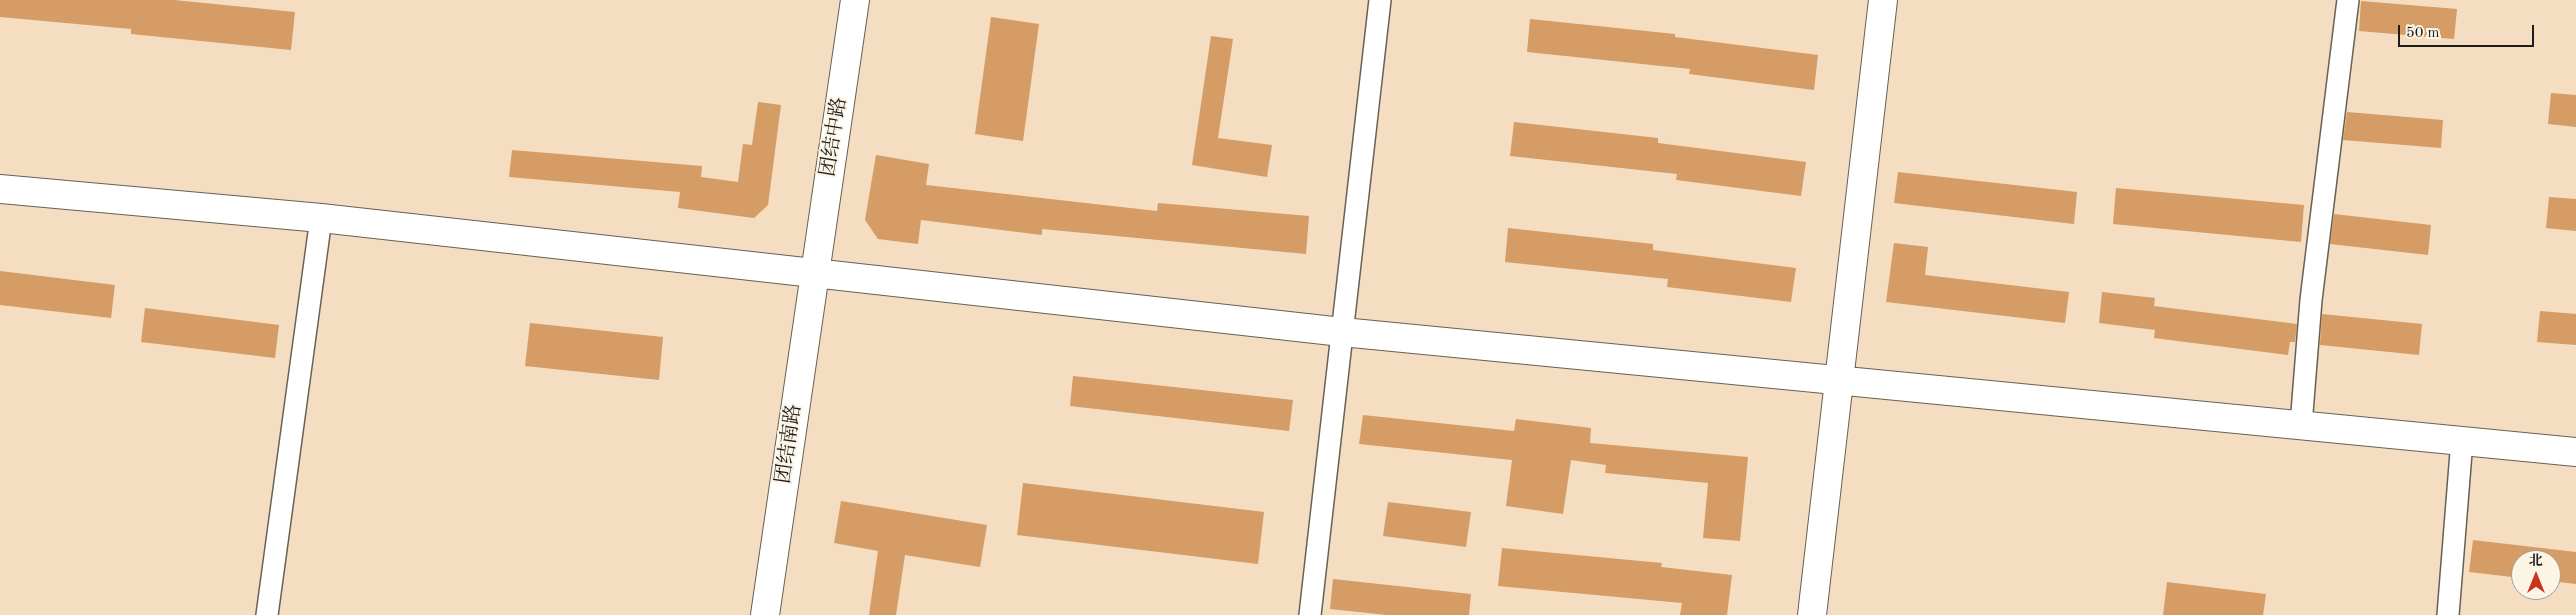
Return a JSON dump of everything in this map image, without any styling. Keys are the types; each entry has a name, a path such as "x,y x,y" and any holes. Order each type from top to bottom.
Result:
{"main road":[{"name":"团结中路","path":"813,273 855,0"},
{"path":"1812,615 1883,0"},
{"path":"0,189 321,218 1342,332 2576,452"},
{"name":"团结南路","path":"765,615 813,273"}],"street":[{"path":"1310,615 1380,0"},
{"path":"2302,424 2311,300 2348,0"},
{"path":"267,615 321,218"},
{"path":"2448,615 2462,440"}],"building":[{"path":"0,0 174,0 295,12 291,50 131,34 131,29 0,17"},
{"path":"2361,1 2457,9 2454,39 2359,31"},
{"path":"991,17 1039,24 1023,141 975,134"},
{"path":"1530,19 1675,34 1675,37 1818,55 1814,90 1689,74 1690,69 1527,52"},
{"path":"1211,36 1233,39 1218,138 1272,145 1267,177 1192,165"},
{"path":"2551,93 2576,95 2576,127 2548,124"},
{"path":"758,102 781,105 768,205 754,218 678,208 680,192 509,177 512,150 702,166 701,177 738,182 743,144 752,145"},
{"path":"2347,112 2443,120 2441,148 2343,140"},
{"path":"1514,122 1658,138 1658,143 1806,162 1801,196 1676,180 1677,174 1510,156"},
{"path":"876,155 929,164 926,185 1157,211 1158,203 1309,216 1306,254 1042,229 1042,235 921,220 918,244 878,239 865,220"},
{"path":"1898,172 2077,192 2074,224 1894,203"},
{"path":"2116,188 2304,205 2301,242 2113,224"},
{"path":"2549,197 2576,199 2576,231 2546,228"},
{"path":"2334,214 2431,225 2428,255 2330,244"},
{"path":"1508,228 1653,244 1653,250 1796,268 1791,302 1667,287 1668,279 1505,262"},
{"path":"1894,243 1928,247 1925,275 2069,292 2065,323 1886,302"},
{"path":"0,271 115,285 111,318 0,305"},
{"path":"2102,292 2155,298 2154,306 2297,324 2295,342 2290,342 2288,355 2154,338 2155,330 2099,323"},
{"path":"145,308 279,325 275,358 141,342"},
{"path":"2540,311 2576,314 2576,345 2537,342"},
{"path":"2322,314 2422,324 2419,355 2320,345"},
{"path":"530,323 663,337 659,380 525,366"},
{"path":"1073,376 1293,400 1289,431 1070,406"},
{"path":"1363,415 1514,431 1516,419 1591,428 1590,443 1748,457 1740,541 1703,538 1708,483 1605,473 1606,465 1571,460 1563,514 1506,506 1512,460 1359,444"},
{"path":"1023,483 1264,512 1258,564 1017,535"},
{"path":"841,501 987,525 980,567 905,555 896,615 869,615 878,551 834,543"},
{"path":"1388,502 1471,512 1466,547 1383,536"},
{"path":"2473,540 2559,550 2511,550 2511,577 2469,572"},
{"path":"1502,548 1662,563 1661,567 1732,575 1727,615 1680,615 1682,603 1498,586"},
{"path":"2561,550 2576,552 2576,584 2561,582"},
{"path":"1333,579 1471,594 1469,615 1387,615 1330,609"},
{"path":"2167,582 2266,594 2263,615 2163,615"}]}
